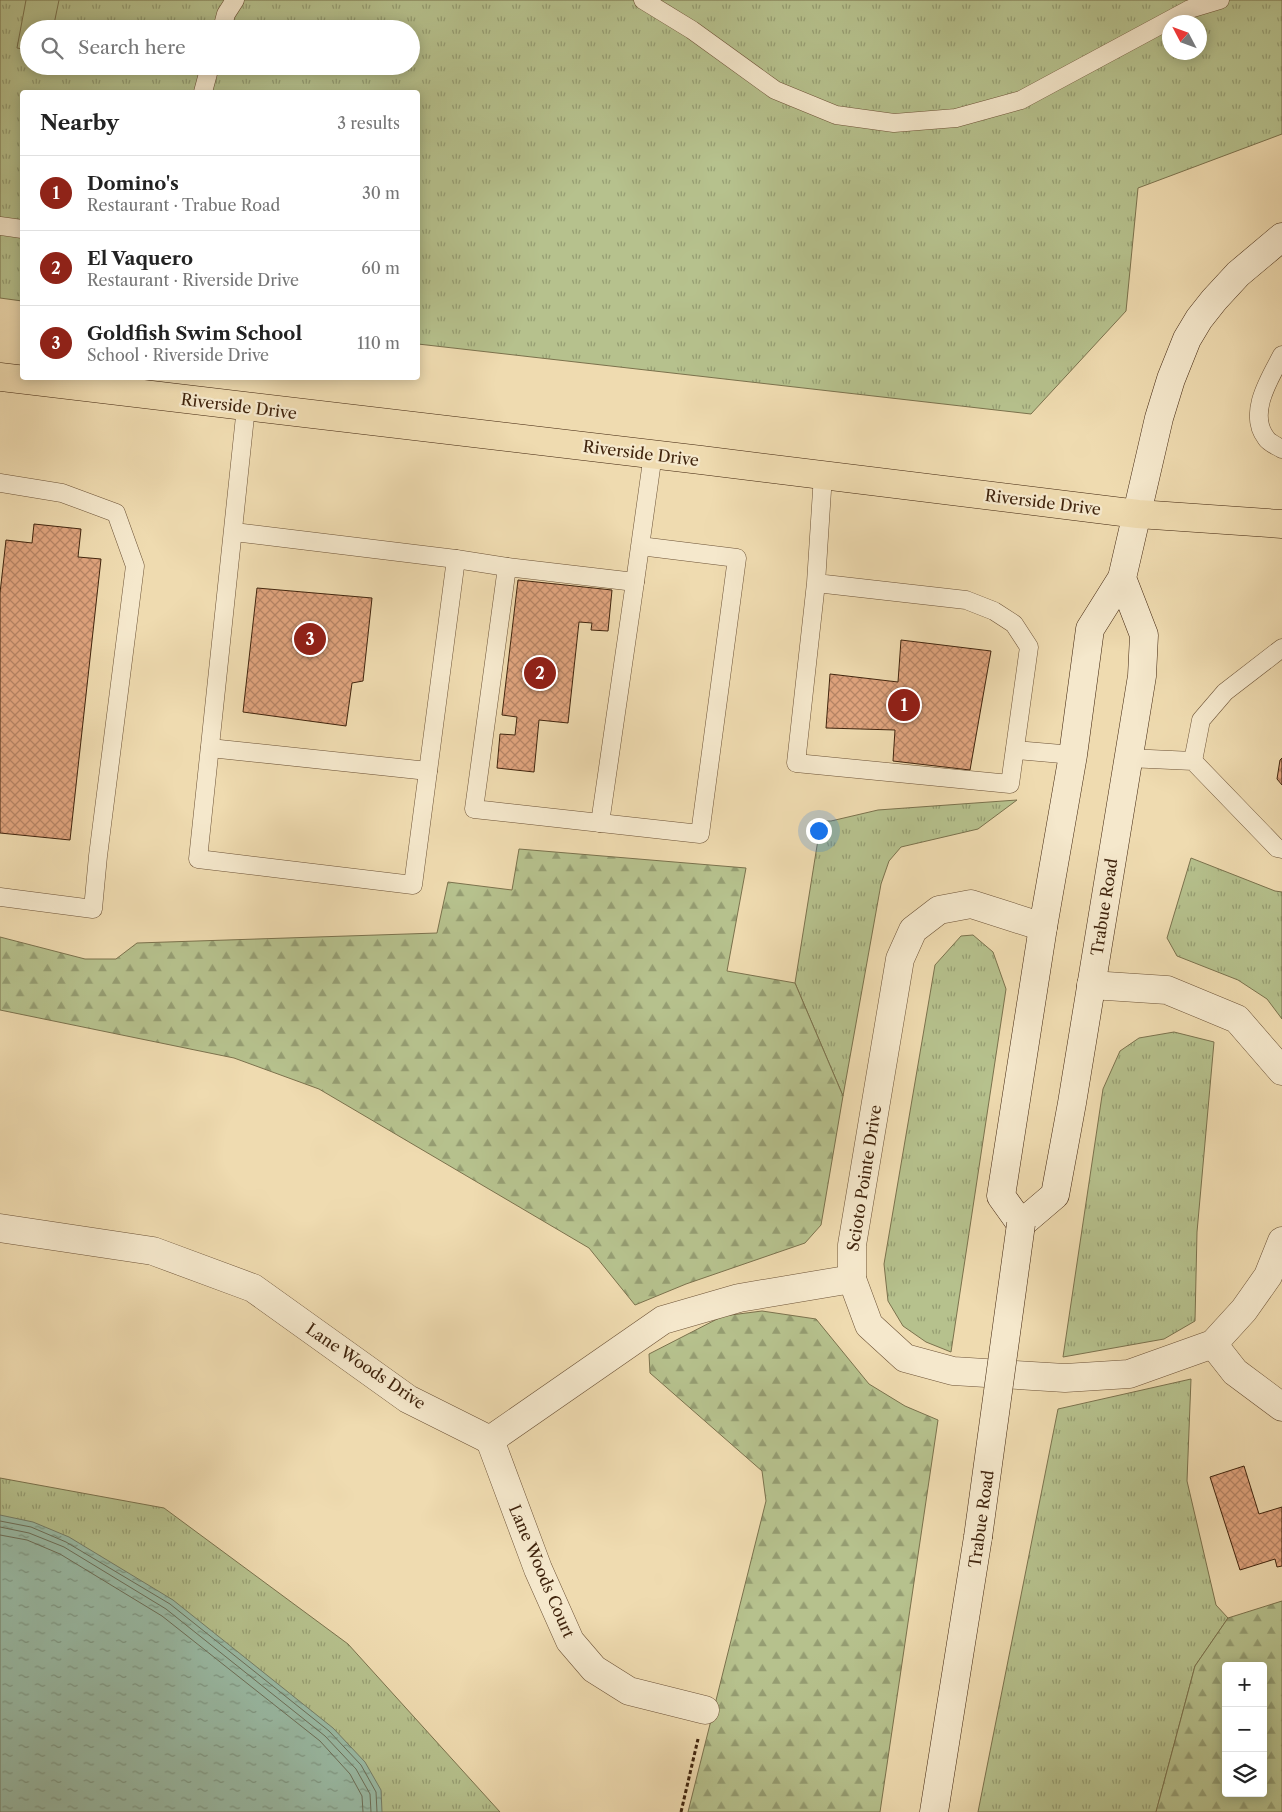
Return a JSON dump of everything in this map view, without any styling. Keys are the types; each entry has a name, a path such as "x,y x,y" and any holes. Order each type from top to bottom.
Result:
{"main road":[{"name":"Riverside Drive","path":"0,377 20,378"},
{"name":"Riverside Drive","path":"50,380 133,385 246,407 653,454 1138,514 1282,524"}],"street":[{"path":"1021,1224 1001,1196 1043,927 1073,755 1090,629 1122,578 1159,418 1186,339 1214,300 1238,274 1282,237"},
{"name":"Trabue Road","path":"934,1812 978,1537 1021,1224 1055,1195 1142,676 1144,635 1122,578"},
{"name":"Scioto Pointe Drive","path":"1043,927 971,904 939,910 913,930 900,959 852,1244 852,1279 869,1325 905,1358 953,1371 1065,1378 1129,1374 1213,1344 1244,1310 1268,1276 1282,1241"},
{"path":"1091,984 1167,990 1237,1019 1282,1071"},
{"name":"Lane Woods Drive","path":"0,1228 153,1251 253,1288 408,1399 490,1440"},
{"path":"490,1440 663,1320 739,1298 852,1279"},
{"path":"1213,1344 1235,1372 1282,1407"},
{"name":"Lane Woods Court","path":"490,1440 538,1569 570,1641 594,1670 629,1691 705,1710"}],"lane":[{"path":"224,20 235,0"},
{"path":"643,0 692,30 775,90 836,115 894,122 956,118 1021,100 1190,9 1220,0"},
{"path":"204,90 208,75"},
{"path":"0,226 20,229"},
{"path":"1282,355 1262,392 1258,420 1266,439 1282,449"},
{"path":"246,407 198,859 414,885 456,559"},
{"path":"600,823 653,454"},
{"path":"816,583 966,600 994,611 1014,624 1029,647 1010,784 796,763 816,583 823,475"},
{"path":"0,483 62,493 116,513 135,566 93,909 0,897"},
{"path":"234,532 636,582"},
{"path":"507,567 474,809 700,834 737,558 640,546"},
{"path":"1193,762 1201,720 1225,692 1282,648"},
{"path":"210,748 428,771"},
{"path":"1014,750 1073,755"},
{"path":"1128,758 1193,762 1276,848 1282,849"}],"path":[{"path":"681,1812 705,1710"}],"green space":[{"path":"0,0 1282,0 1282,134 1138,188 1126,311 1031,414 420,344 420,90 20,90 20,301 0,298"},
{"path":"26,0 59,0 55,20 22,20"},
{"path":"20,32 20,48 17,48"},
{"path":"1017,800 978,829 901,847 889,861 881,884 843,1096 795,983 821,821 831,821 878,810"},
{"path":"519,849 746,868 727,971 795,983 843,1096 821,1225 805,1243 686,1284 635,1305 589,1248 319,1089 234,1058 0,1010 0,937 85,959 116,959 137,943 437,933 448,882 512,890"},
{"path":"1191,858 1275,891 1282,892 1282,1019 1267,999 1238,980 1177,956 1167,938"},
{"path":"973,935 993,952 1006,989 951,1352 926,1342 903,1326 888,1301 884,1264 935,965 961,936"},
{"path":"1174,1032 1214,1042 1197,1232 1195,1321 1164,1339 1063,1357 1103,1089 1120,1051 1139,1038"},
{"path":"762,1311 816,1319 869,1384 905,1406 938,1420 880,1812 688,1812 766,1501 762,1471 650,1373 649,1354 723,1316"},
{"path":"1191,1379 1187,1481 1216,1605 1228,1618 1195,1666 1156,1812 978,1812 1058,1409"},
{"path":"0,1478 164,1508 348,1644 500,1812 0,1812"},
{"path":"1282,1601 1282,1812 1156,1812 1195,1666 1228,1618"}],"water":[{"path":"0,1515 33,1522 69,1537 173,1600 333,1728 365,1762 381,1790 382,1812 0,1812"}],"building":[{"path":"34,524 81,529 78,557 101,559 70,840 0,833 0,593 6,540 32,543"},
{"path":"518,580 612,590 608,631 591,630 592,623 579,622 568,723 539,720 534,772 497,768 500,734 515,735 517,717 502,715"},
{"path":"257,588 372,598 363,681 352,683 346,726 243,712"},
{"path":"901,640 991,651 970,770 893,761 895,730 826,728 830,674 898,682"},
{"path":"1282,758 1282,785 1277,779"},
{"path":"1244,1466 1259,1514 1282,1507 1282,1566 1277,1567 1275,1559 1240,1570 1210,1477"}],"place":[{"name":"Goldfish Swim School","path":"310,639"},
{"name":"El Vaquero","path":"540,673"},
{"name":"Domino's","path":"904,705"}]}
